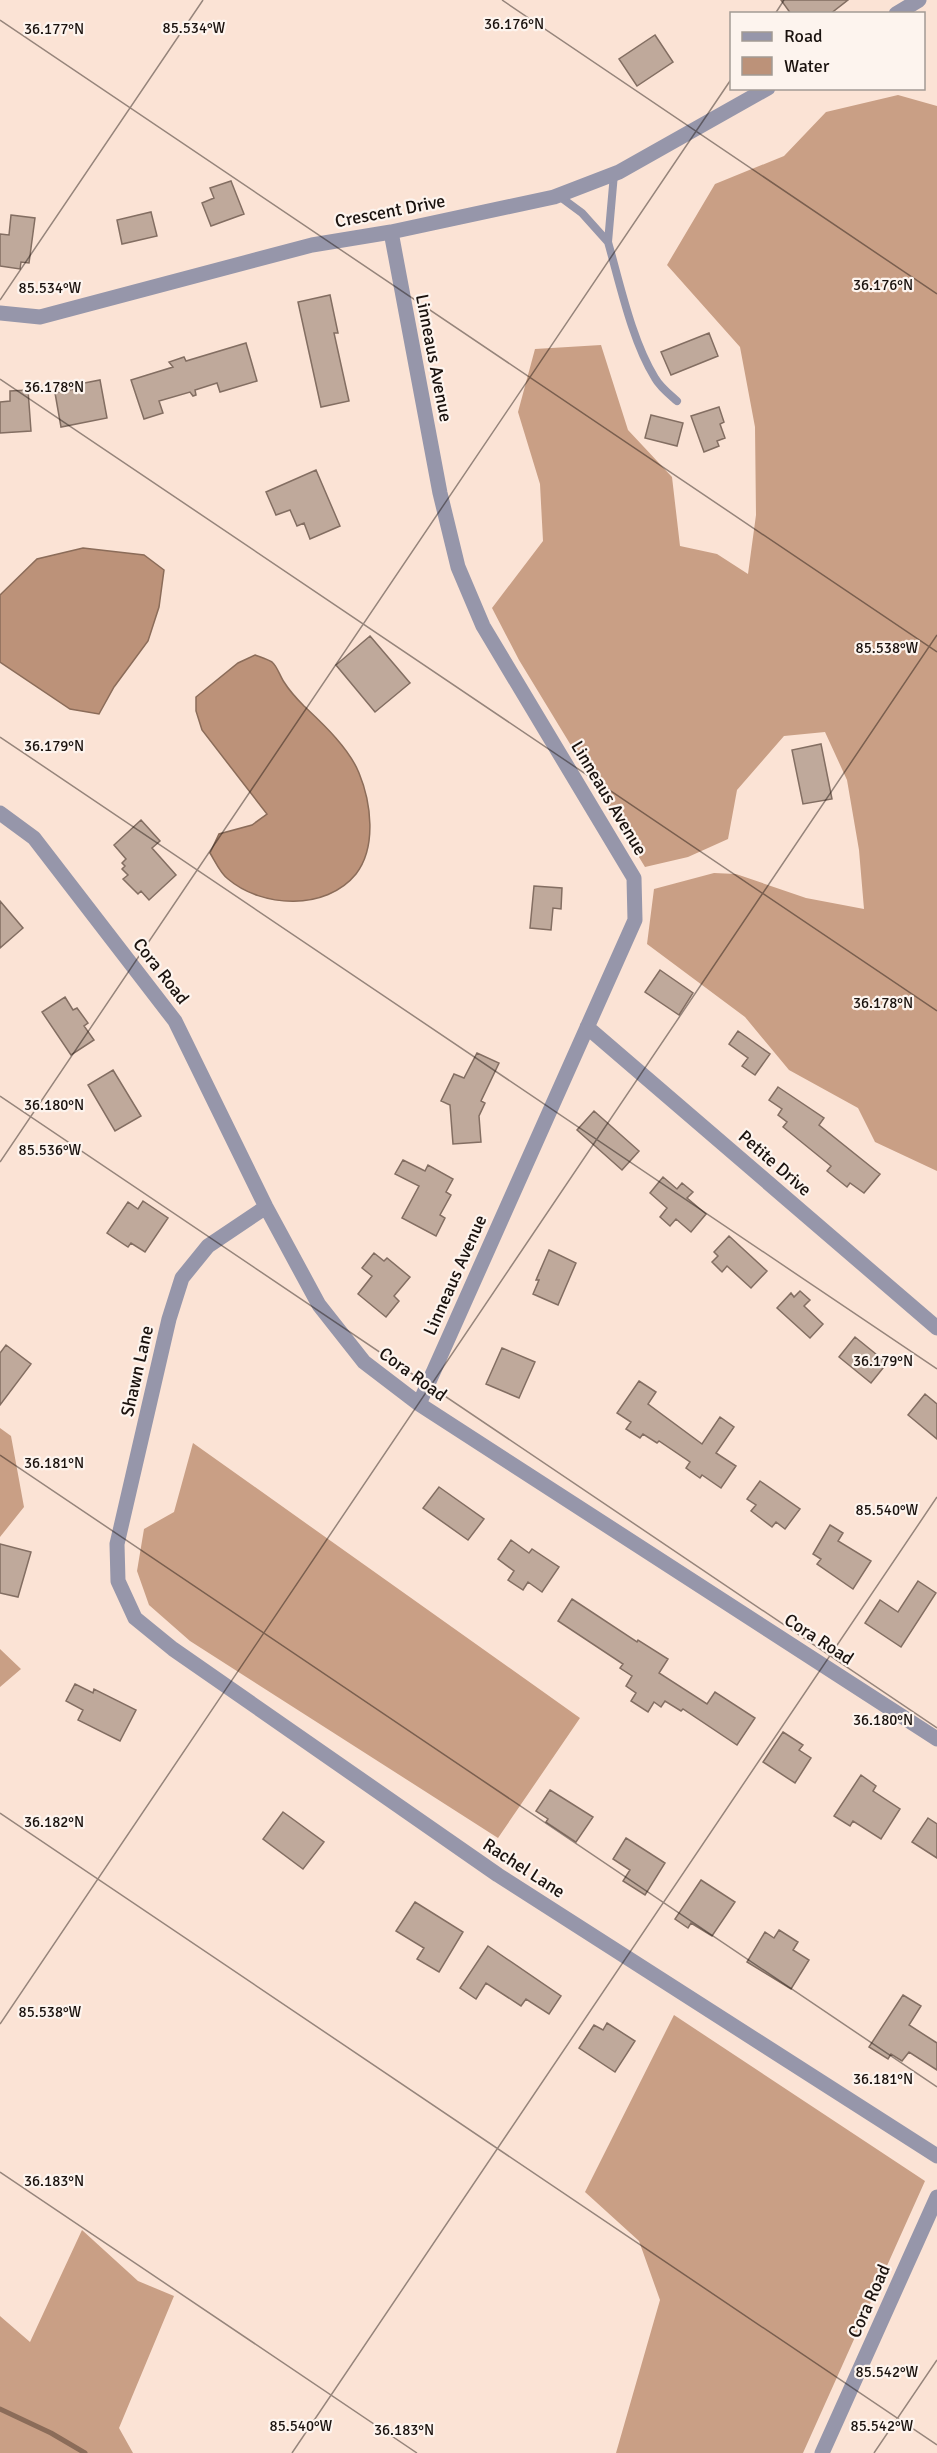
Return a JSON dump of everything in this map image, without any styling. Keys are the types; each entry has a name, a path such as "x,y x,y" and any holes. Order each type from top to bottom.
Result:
{"street":[{"path":"899,12 919,0"},
{"name":"Crescent Drive","path":"0,313 40,316 312,245 391,232 558,195 614,174 683,138 765,90"},
{"name":"Linneaus Avenue","path":"391,232 440,494 458,567 483,626 634,878 635,920 419,1404"},
{"name":"Cora Road","path":"0,813 34,838 175,1021 266,1207 319,1305 364,1362 419,1404 937,1739"},
{"name":"Petite Drive","path":"587,1027 937,1328"},
{"name":"Shawn Lane","path":"118,1581 117,1544 169,1320 182,1278 208,1246 266,1207"},
{"name":"Rachel Lane","path":"118,1581 135,1618 173,1649 498,1875 937,2156"},
{"name":"Cora Road","path":"822,2453 937,2197"}],"lane":[{"path":"614,174 608,243 634,328 649,366 660,386 677,401"},
{"path":"558,195 582,213 608,243"}],"shaded area":[{"path":"898,95 937,106 937,1171 875,1142 858,1108 789,1070 745,1017 647,944 654,889 714,873 736,874 806,898 864,909 859,850 847,780 825,732 784,736 737,790 728,839 688,857 645,867 519,660 492,608 543,541 540,484 518,412 535,349 601,345 628,430 672,477 680,546 717,554 748,574 756,515 755,427 740,347 667,265 715,184 784,156 826,112"},
{"path":"0,1428 11,1436 24,1507 0,1537"},
{"path":"193,1443 580,1718 498,1838 190,1641 149,1605 137,1571 144,1529 174,1512"},
{"path":"0,1649 21,1669 0,1687"},
{"path":"674,2015 925,2181 803,2453 616,2453 660,2300 639,2241 585,2192"},
{"path":"82,2230 138,2281 174,2296 119,2428 133,2453 0,2453 0,2316 30,2342"}],"water":[{"path":"83,548 144,555 164,570 159,607 148,641 114,687 99,714 70,709 0,662 0,595 37,559"},
{"path":"255,655 274,664 293,694 342,746 355,764 367,797 370,824 367,851 363,863 356,874 343,886 311,899 276,900 242,889 225,876 210,853 219,834 252,825 267,814 202,730 196,711 196,697 238,663"}],"building":[{"path":"781,0 848,0 833,12 790,12"},
{"path":"655,35 673,62 637,86 619,59"},
{"path":"231,181 244,214 211,226 202,203 214,198 210,188"},
{"path":"151,212 157,236 122,244 117,220"},
{"path":"11,215 35,218 29,263 21,262 20,269 0,266 0,234 9,235"},
{"path":"330,295 338,333 334,333 349,401 321,407 298,302"},
{"path":"709,333 718,356 671,375 661,352"},
{"path":"246,343 257,381 220,392 217,383 195,390 196,395 193,396 190,392 159,401 163,413 144,419 131,380 173,367 169,362 184,357 186,361"},
{"path":"100,380 107,418 61,427 55,393 80,388 79,384"},
{"path":"28,390 31,431 0,433 0,402 10,401 10,391"},
{"path":"719,407 724,422 720,424 725,438 717,441 719,446 704,452 691,416"},
{"path":"651,415 683,423 677,446 645,438"},
{"path":"316,470 340,526 310,539 304,523 297,526 290,510 276,515 266,492"},
{"path":"370,636 410,683 375,712 336,665"},
{"path":"821,744 832,799 803,804 792,750"},
{"path":"141,820 160,841 152,848 176,875 149,900 141,891 138,894 123,879 128,875 122,869 125,866 122,863 126,859 114,845"},
{"path":"534,886 562,888 561,909 553,908 551,930 530,928"},
{"path":"0,901 23,928 0,948"},
{"path":"660,970 693,993 679,1015 645,992"},
{"path":"65,997 73,1010 77,1008 88,1023 84,1026 94,1040 71,1055 42,1012"},
{"path":"738,1031 770,1054 755,1075 742,1066 748,1058 729,1044"},
{"path":"477,1053 499,1063 481,1101 485,1103 479,1116 481,1142 453,1144 450,1105 441,1101 454,1074 464,1078"},
{"path":"113,1070 141,1116 115,1131 88,1085"},
{"path":"778,1087 824,1118 819,1125 880,1174 864,1193 850,1183 847,1187 827,1171 831,1166 783,1127 787,1122 778,1115 782,1109 769,1100"},
{"path":"594,1111 639,1151 622,1170 577,1130"},
{"path":"403,1160 425,1171 428,1165 453,1179 446,1192 451,1195 440,1215 445,1218 436,1236 402,1218 419,1186 395,1174"},
{"path":"663,1177 677,1189 682,1183 693,1192 687,1198 706,1214 691,1232 676,1219 670,1226 660,1217 667,1208 650,1193"},
{"path":"143,1201 168,1218 145,1252 131,1243 128,1247 107,1233 128,1202 138,1209"},
{"path":"729,1236 767,1271 751,1288 727,1266 722,1272 712,1262 718,1256 714,1252"},
{"path":"549,1250 576,1263 558,1305 533,1294 539,1280 536,1280"},
{"path":"374,1253 384,1261 387,1258 410,1277 394,1296 399,1301 386,1317 358,1294 372,1276 362,1268"},
{"path":"800,1291 810,1300 804,1306 823,1324 810,1338 777,1308 791,1293 794,1297"},
{"path":"855,1337 887,1363 871,1383 839,1357"},
{"path":"6,1345 31,1364 0,1405 0,1353"},
{"path":"502,1348 535,1362 519,1398 486,1384"},
{"path":"639,1381 656,1392 648,1404 702,1444 720,1417 734,1427 716,1453 736,1466 721,1488 702,1475 700,1478 686,1468 690,1462 659,1441 657,1443 643,1434 640,1438 626,1429 631,1422 617,1413"},
{"path":"925,1394 937,1404 937,1439 908,1415"},
{"path":"760,1481 800,1509 785,1529 776,1522 772,1527 751,1511 756,1505 747,1499"},
{"path":"439,1487 484,1519 468,1540 423,1508"},
{"path":"830,1525 843,1533 838,1541 871,1561 853,1589 817,1564 821,1559 813,1554"},
{"path":"511,1540 529,1553 532,1549 559,1567 542,1592 528,1582 523,1590 508,1580 514,1571 498,1559"},
{"path":"0,1544 31,1552 18,1597 0,1593"},
{"path":"918,1581 936,1593 901,1647 865,1623 880,1600 898,1612"},
{"path":"572,1599 637,1642 638,1640 668,1659 659,1673 707,1704 715,1692 755,1718 737,1745 683,1709 681,1711 665,1701 661,1707 654,1702 648,1712 631,1701 636,1693 626,1686 632,1676 620,1668 623,1664 558,1621"},
{"path":"75,1684 93,1693 94,1689 136,1710 120,1741 78,1720 83,1710 66,1701"},
{"path":"783,1732 803,1745 799,1750 811,1758 795,1783 763,1762"},
{"path":"861,1775 876,1786 873,1791 900,1809 881,1839 853,1821 850,1826 834,1816"},
{"path":"550,1790 593,1817 576,1842 546,1822 548,1819 536,1811"},
{"path":"283,1812 324,1842 303,1869 263,1839"},
{"path":"928,1818 937,1824 937,1858 912,1842"},
{"path":"626,1838 665,1863 645,1895 623,1881 630,1870 613,1859"},
{"path":"701,1880 735,1902 712,1936 691,1923 688,1928 675,1919"},
{"path":"415,1902 463,1932 439,1972 417,1959 424,1948 396,1931"},
{"path":"779,1930 798,1942 793,1950 809,1960 791,1989 747,1962 765,1932 774,1938"},
{"path":"488,1946 561,1996 549,2014 526,1999 521,2006 486,1983 476,1999 460,1988"},
{"path":"903,1995 921,2006 909,2025 937,2043 937,2070 909,2052 902,2061 891,2054 888,2059 869,2047"},
{"path":"607,2023 635,2041 615,2072 579,2048 594,2025 603,2030"}],"waterway":[{"path":"0,2409 51,2433 85,2453"}]}
